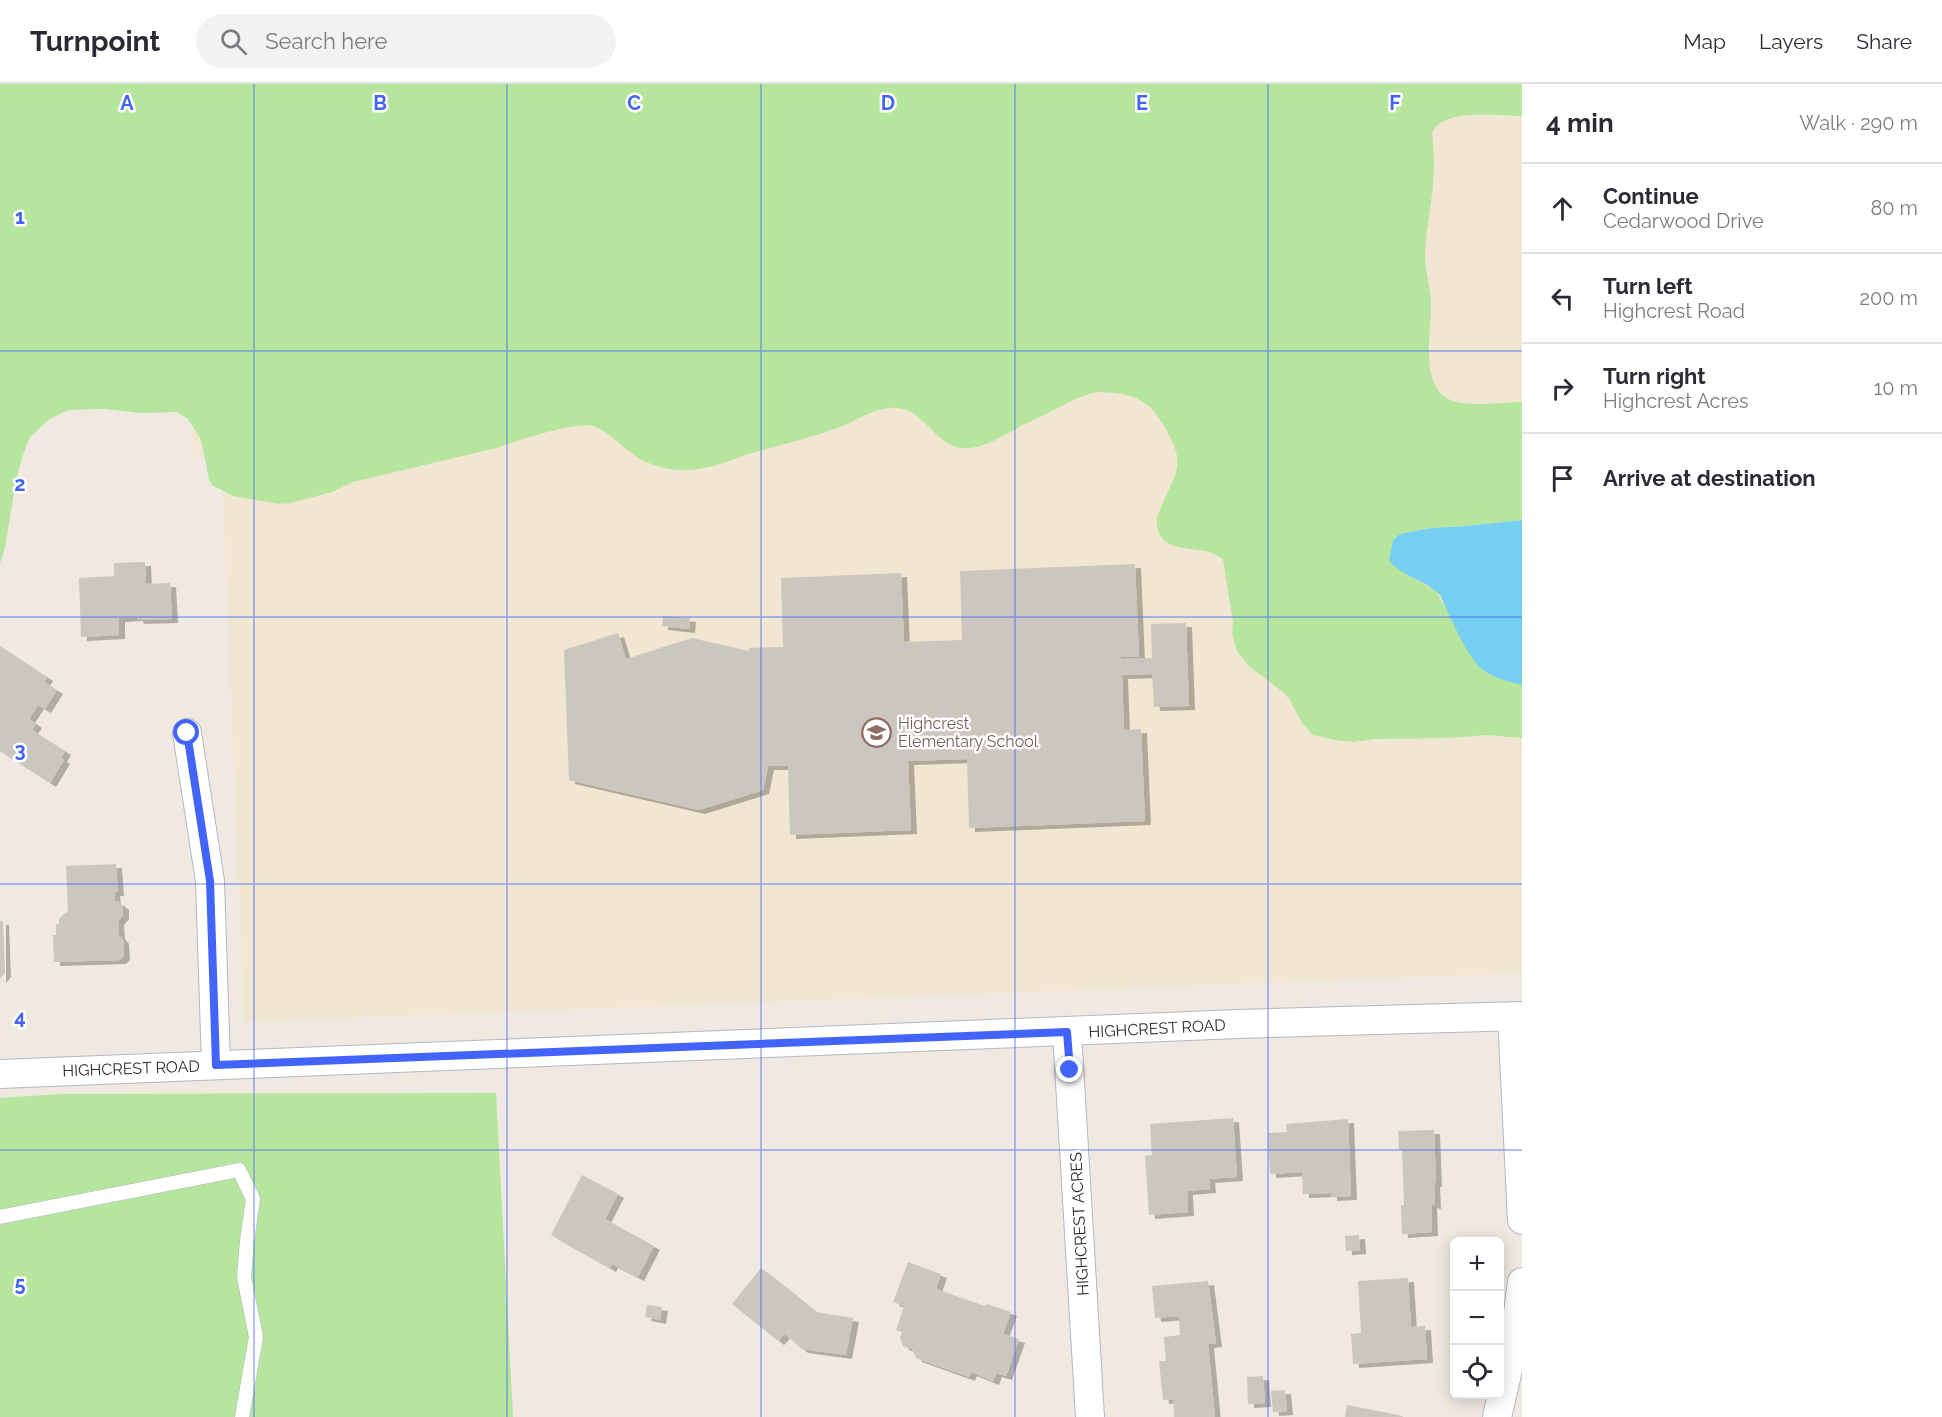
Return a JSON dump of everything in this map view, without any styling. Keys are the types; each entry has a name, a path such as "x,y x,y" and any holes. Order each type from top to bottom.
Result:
{"street":[{"path":"187,733 210,881 216,1065"},
{"path":"1517,1016 1522,1220"},
{"name":"HIGHCREST ROAD","path":"0,1074 1250,1024 1517,1016"},
{"name":"HIGHCREST ACRES","path":"1067,1032 1090,1417"},
{"path":"1497,1417 1514,1344 1522,1282"}],"lane":[{"path":"0,1217 239,1170 253,1199 244,1277 256,1337 242,1417"}],"shaded area":[{"name":"Highcrest Elementary School","path":"550,84 1522,84 1522,973 244,1022 221,457 193,457 193,427"}],"green space":[{"path":"0,84 1522,84 1522,116 1459,116 1447,119 1432,133 1434,176 1425,258 1431,299 1430,367 1438,389 1445,397 1461,403 1522,402 1522,520 1431,528 1400,534 1393,540 1390,560 1403,572 1436,591 1460,633 1504,680 1522,685 1522,738 1486,735 1374,739 1353,742 1313,735 1302,723 1283,692 1250,667 1237,651 1232,634 1233,622 1223,559 1208,552 1172,545 1160,536 1157,517 1177,467 1174,447 1168,433 1150,407 1129,395 1116,393 1098,392 1083,396 994,441 976,447 957,447 947,443 912,413 888,408 818,434 714,466 689,470 662,468 645,462 598,428 585,425 573,426 545,432 496,448 353,482 332,492 279,504 233,496 212,485 200,438 188,419 177,412 68,410 48,420 30,437 17,476 0,564"},
{"path":"496,1093 513,1417 0,1417 0,1098 61,1094"}],"water":[{"path":"1522,520 1522,685 1496,677 1482,669 1464,645 1440,595 1400,571 1389,560 1393,540 1400,534 1431,528"}],"building":[{"path":"145,562 146,584 170,583 172,619 119,618 119,635 81,637 79,578 114,576 114,563"},
{"path":"1135,564 1139,657 1121,657 1121,659 1152,658 1151,624 1186,623 1189,706 1154,707 1152,674 1122,675 1124,730 1141,729 1145,821 969,828 967,759 908,761 911,830 790,835 788,766 768,766 763,790 699,810 569,780 564,650 618,633 626,659 692,638 749,651 749,648 783,647 781,578 901,573 904,642 962,640 960,571"},
{"path":"663,616 690,618 689,629 662,626"},
{"path":"0,646 47,677 44,682 57,690 45,709 38,705 29,719 36,724 32,730 65,751 61,758 64,760 50,783 0,751"},
{"path":"116,864 118,892 114,892 115,901 123,906 123,915 118,921 124,956 120,960 54,962 53,935 56,935 56,924 59,924 59,919 68,912 66,866"},
{"path":"0,921 3,921 5,973 0,979"},
{"path":"1233,1118 1237,1177 1209,1179 1210,1189 1187,1191 1188,1212 1149,1215 1145,1156 1152,1155 1150,1124"},
{"path":"1348,1119 1351,1196 1331,1197 1331,1193 1303,1194 1302,1172 1270,1174 1268,1133 1287,1132 1286,1124"},
{"path":"1434,1130 1436,1183 1434,1183 1435,1205 1431,1204 1432,1232 1402,1234 1401,1205 1404,1205 1402,1150 1399,1150 1398,1131"},
{"path":"582,1175 618,1194 605,1219 654,1246 638,1277 612,1264 610,1268 551,1235"},
{"path":"1359,1235 1360,1250 1346,1251 1345,1236"},
{"path":"908,1262 941,1274 936,1289 985,1306 987,1304 1011,1312 1003,1334 1019,1339 1006,1376 996,1373 993,1381 971,1372 969,1377 916,1358 912,1349 903,1346 900,1338 902,1332 896,1330 904,1306 893,1302"},
{"path":"761,1268 816,1312 853,1318 846,1355 802,1349 785,1334 778,1341 732,1304"},
{"path":"1408,1278 1411,1327 1425,1326 1427,1359 1353,1364 1351,1334 1361,1333 1358,1281"},
{"path":"1208,1281 1216,1343 1208,1344 1215,1417 1174,1417 1173,1399 1163,1400 1159,1361 1166,1361 1164,1337 1180,1335 1179,1316 1155,1318 1152,1286"},
{"path":"647,1305 662,1307 660,1320 645,1317"},
{"path":"1263,1376 1265,1403 1248,1404 1247,1377"},
{"path":"1285,1390 1287,1411 1273,1412 1271,1391"},
{"path":"1347,1405 1403,1416 1345,1417"}],"place":[{"name":"Highcrest Elementary School","path":"877,732"}],"route":[{"path":"187,733 210,881 216,1065 1067,1032 1070,1070"}]}
